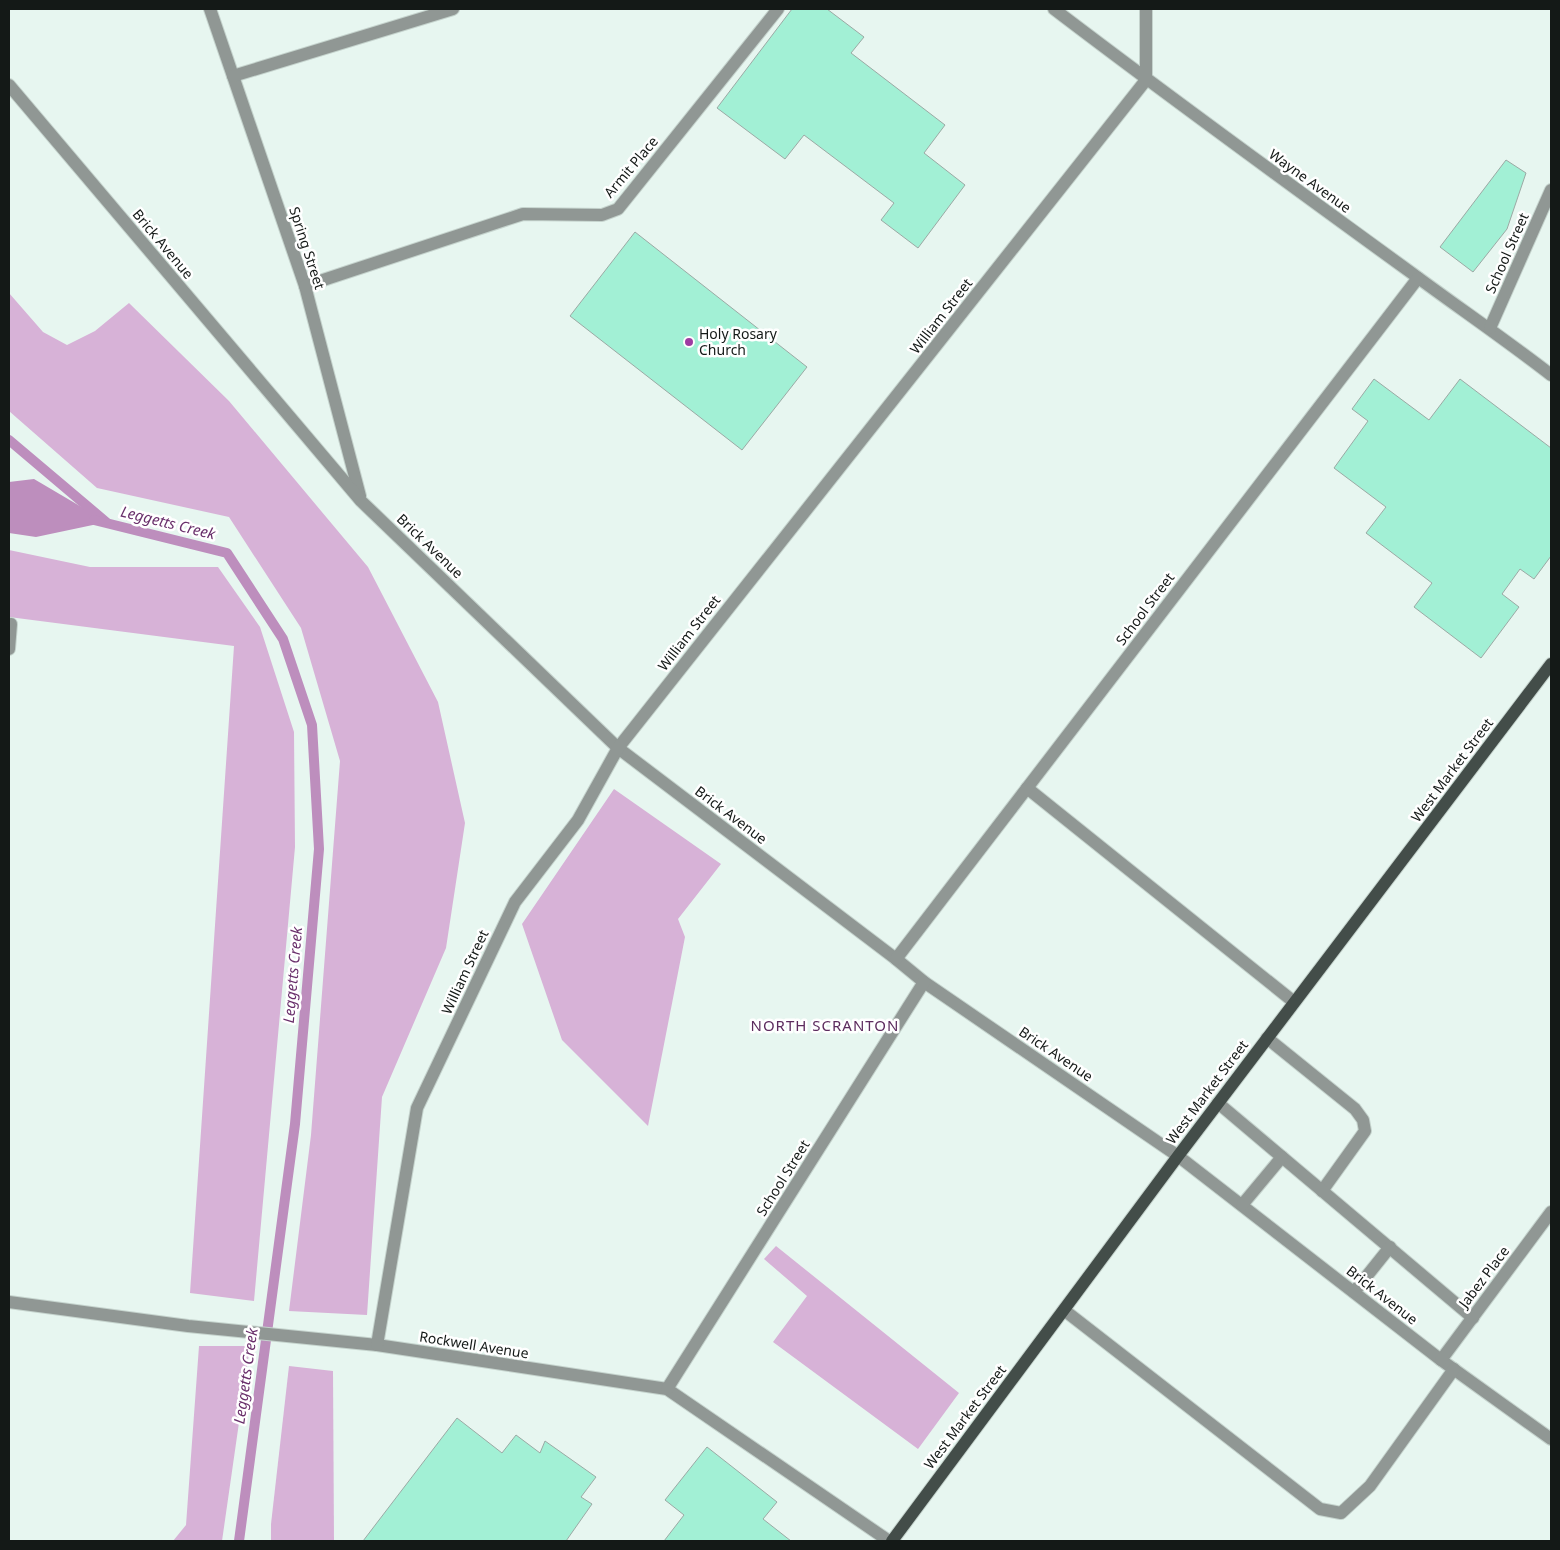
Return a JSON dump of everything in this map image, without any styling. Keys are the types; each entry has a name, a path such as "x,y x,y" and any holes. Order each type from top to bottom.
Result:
{"main road":[{"name":"West Market Street","path":"890,1541 1294,1002 1551,664"}],"street":[{"name":"Spring Street","path":"210,9 305,286 361,501"},
{"path":"233,76 453,9"},
{"name":"Armit Place","path":"305,286 523,214 602,215 618,209 778,9"},
{"name":"Wayne Avenue","path":"1054,9 1146,80 1418,278 1490,328 1551,375"},
{"path":"1146,9 1146,80"},
{"name":"William Street","path":"377,1345 417,1108 515,902 578,820 618,748 1146,80"},
{"name":"Brick Avenue","path":"9,85 361,501 618,748 924,982 1178,1156 1441,1360 1551,1439"},
{"name":"School Street","path":"1490,328 1551,190"},
{"name":"School Street","path":"896,959 1418,278"},
{"path":"9,649 12,624"},
{"path":"1026,788 1294,1002"},
{"name":"School Street","path":"668,1390 924,982"},
{"path":"1267,1038 1355,1109 1363,1120 1364,1131 1322,1190"},
{"path":"1218,1103 1473,1318"},
{"path":"1242,1205 1282,1157"},
{"name":"Jabez Place","path":"1441,1360 1551,1212"},
{"path":"1354,1292 1390,1247"},
{"name":"Rockwell Avenue","path":"9,1302 188,1326 377,1345 668,1390 890,1541"},
{"path":"1064,1310 1320,1508 1341,1513 1370,1486 1454,1369"}],"shaded area":[{"path":"9,293 43,332 67,345 95,331 129,303 229,401 368,567 438,702 465,823 446,948 382,1097 367,1315 289,1311 311,1135 340,761 301,628 229,517 97,488 9,411"},
{"path":"34,479 107,522 36,537 9,533 9,482"},
{"path":"9,550 90,567 218,567 260,627 294,732 295,847 254,1301 190,1293 234,646 9,617"},
{"path":"614,789 721,864 678,919 685,937 648,1126 562,1040 522,924"},
{"path":"776,1246 959,1393 918,1449 773,1342 807,1296 764,1259"},
{"path":"199,1346 250,1346 222,1541 173,1541 186,1525"},
{"path":"289,1366 333,1371 334,1541 271,1541 271,1524"}],"building":[{"path":"792,9 827,9 864,37 851,53 945,125 924,153 965,185 918,248 881,220 894,203 804,135 785,159 717,108"},
{"path":"1506,160 1526,173 1507,229 1473,272 1440,247"},
{"name":"Holy Rosary Church","path":"635,232 807,367 742,450 570,316"},
{"path":"1374,379 1429,420 1460,379 1551,448 1551,556 1534,579 1520,569 1502,594 1519,607 1481,658 1414,607 1432,583 1366,533 1386,507 1334,468 1368,421 1352,409"},
{"path":"457,1418 502,1453 516,1435 540,1453 545,1441 596,1477 581,1497 592,1504 566,1541 363,1541"},
{"path":"707,1447 777,1502 763,1519 791,1541 664,1541 684,1515 665,1500"}],"waterway":[{"name":"Leggetts Creek","path":"9,440 106,522"},
{"name":"Leggetts Creek","path":"94,520 227,553 283,639 312,725 319,849 295,1124 239,1541"}],"place":[{"name":"Holy Rosary Church","path":"689,342"}],"district":[{"name":"NORTH SCRANTON","path":"825,1026"}]}
